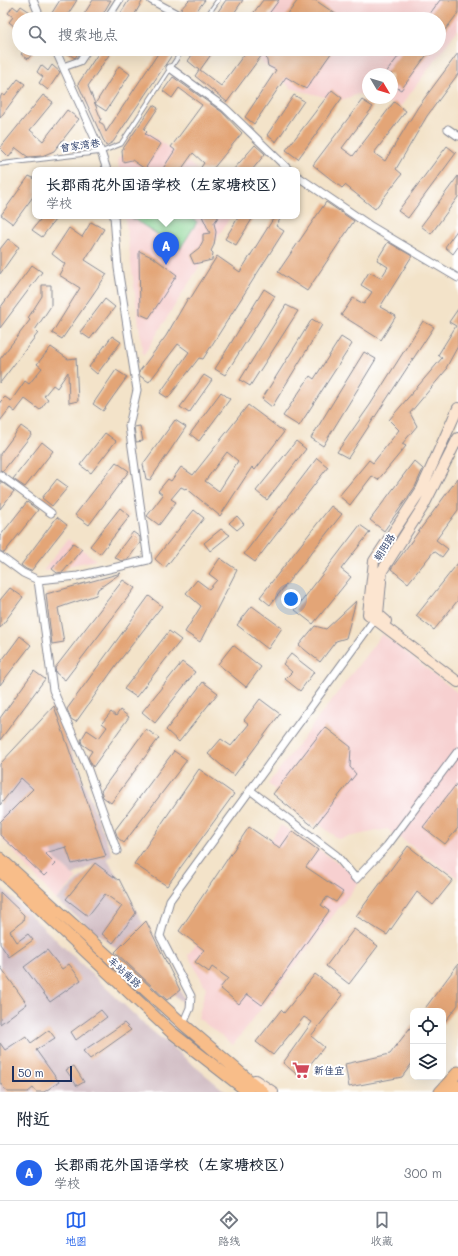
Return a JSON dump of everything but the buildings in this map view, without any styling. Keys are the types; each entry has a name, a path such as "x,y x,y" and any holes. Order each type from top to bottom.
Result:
{"main road":[{"name":"车站南路","path":"0,858 223,1060 246,1089"},
{"name":"车站南路","path":"0,871 171,1032 224,1074 246,1089"},
{"path":"440,1092 458,1072"},
{"path":"453,1092 458,1086"},
{"path":"246,1089 263,1092"}],"street":[{"path":"34,0 38,12"},
{"path":"111,12 119,0"},
{"path":"151,0 173,12"},
{"path":"58,56 101,152 106,167"},
{"path":"63,67 80,61 83,56"},
{"path":"170,68 225,108 286,167"},
{"path":"448,129 458,136"},
{"path":"300,178 369,225 458,278"},
{"path":"0,556 23,573 38,580 78,576 148,560 129,426 137,390 118,268 114,219"},
{"name":"朝阳路","path":"458,408 421,490 374,561 368,614 376,616 382,571 424,506 458,438"},
{"path":"0,475 51,513"},
{"path":"38,580 53,690 87,767 117,851"},
{"path":"376,616 458,675"},
{"path":"376,616 458,682"},
{"path":"183,1024 190,1008 191,996 160,936 170,900 376,616"},
{"path":"250,790 336,856 356,879 386,846 458,751"},
{"path":"223,1060 273,1092"}],"lane":[{"path":"210,12 218,0"},
{"name":"曾家湾巷","path":"0,164 101,152 121,144 178,56"}],"shaded area":[{"path":"282,0 458,0 458,29 446,45 446,12 273,12"},
{"path":"256,56 438,56 401,106 394,104 398,104 398,68 362,68 362,95 358,94 339,101 291,88"},
{"path":"144,129 194,167 119,167 118,158 130,149"},
{"path":"125,219 229,219 143,356"},
{"path":"68,539 96,560 43,571"},
{"path":"382,634 458,693 458,878 387,829 338,839 268,784"},
{"path":"54,706 112,855 107,858 190,1008 56,900 98,862 73,875 55,859 33,808 0,836 0,769"},
{"path":"33,808 55,859 77,878 56,900 1,837"},
{"path":"281,825 362,878 233,1045 198,1018 206,988 188,955"},
{"path":"0,886 145,1025 226,1092 0,1092"}],"green space":[{"path":"134,219 193,219 197,222 180,249"}],"place":[{"name":"长郡雨花外国语学校（左家塘校区）","path":"166,265"},
{"name":"新佳宜","path":"301,1070"}]}
